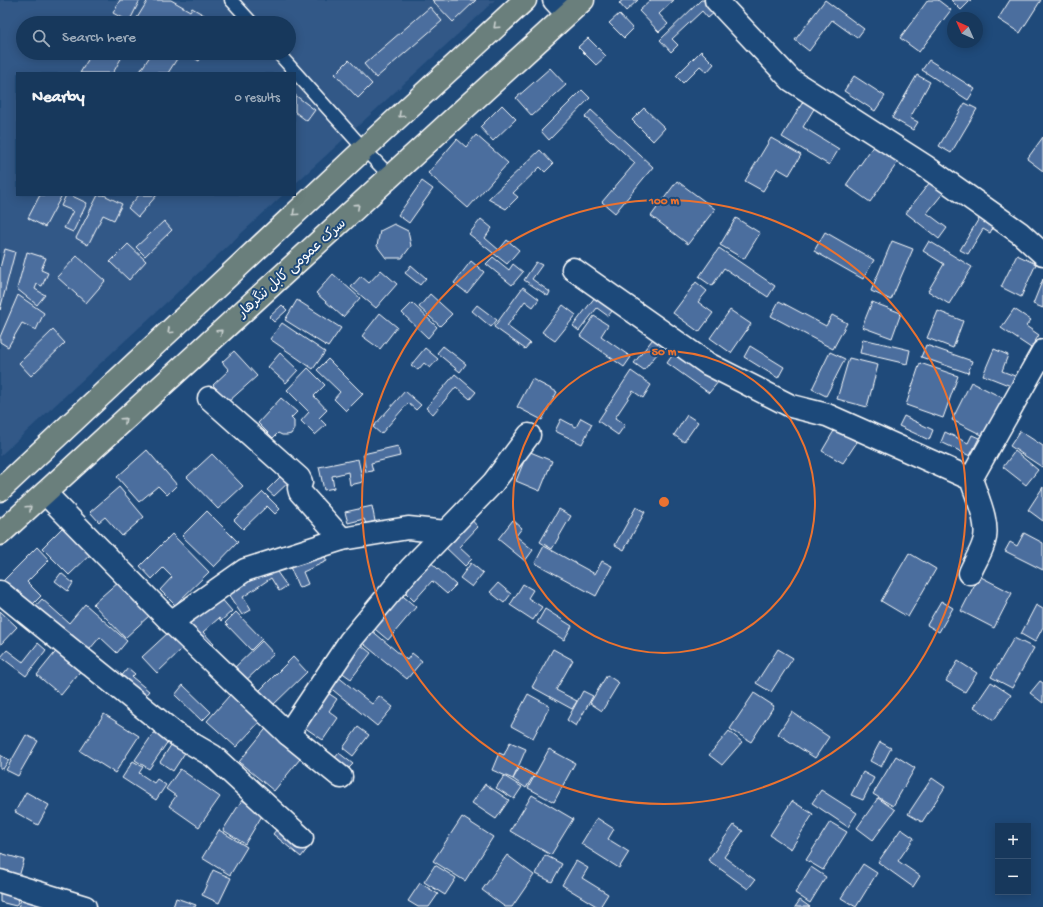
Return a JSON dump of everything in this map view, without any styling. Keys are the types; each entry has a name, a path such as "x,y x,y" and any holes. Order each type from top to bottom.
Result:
{"highway":[{"path":"0,490 525,0"},
{"name":"سرک عمومی کابل ننگرهار","path":"0,534 390,176 568,5"}],"street":[{"path":"716,0 791,80 925,166 1020,233 1043,254"},
{"path":"573,269 708,364 791,406 828,415 971,479 986,528 985,542 970,573"},
{"path":"971,479 1043,351"},
{"path":"209,398 298,478 301,482 299,488 300,492 342,539"},
{"path":"288,734 350,641 410,569 493,483 529,435"},
{"path":"45,493 171,622 288,734 341,777"},
{"path":"171,622 245,570 342,539 408,528 446,532"},
{"path":"0,592 177,735 213,756 302,838"},
{"path":"0,881 84,907"}],"lane":[{"path":"231,0 246,16"},
{"path":"284,60 295,72"},
{"path":"296,73 390,176"}],"shaded area":[{"path":"0,0 495,0 296,183 296,72 16,72 16,196 282,196 0,456"}],"building":[{"path":"120,0 140,0 132,16 118,16 113,13"},
{"path":"148,0 171,0 190,11 192,8 206,16 138,16"},
{"path":"432,0 476,0 453,22"},
{"path":"623,0 638,0 626,11 619,3"},
{"path":"651,0 674,0 659,14 668,24 659,32 639,11"},
{"path":"701,0 704,0 715,12 708,18 702,11 672,39 678,45 671,52 660,40"},
{"path":"825,0 864,29 857,38 832,20 809,51 795,40"},
{"path":"928,0 938,0 951,10 947,12 947,15 919,52 900,38"},
{"path":"951,0 971,0 961,10"},
{"path":"1010,0 1041,0 1020,33 998,19"},
{"path":"430,7 442,21 376,78 364,64"},
{"path":"619,14 633,29 624,38 609,23"},
{"path":"588,38 606,56 596,65 578,47"},
{"path":"701,51 714,64 707,72 700,66 683,83 676,76"},
{"path":"88,60 120,60 114,72 81,72"},
{"path":"147,60 176,60 169,72 140,72"},
{"path":"349,60 372,84 358,98 335,74"},
{"path":"929,60 975,89 968,100 922,70"},
{"path":"550,68 566,85 532,116 516,98"},
{"path":"917,75 930,82 910,118 918,122 913,130 892,118"},
{"path":"854,76 885,96 875,111 844,91"},
{"path":"582,90 590,98 549,140 541,131"},
{"path":"296,96 315,110 307,121 296,113"},
{"path":"804,100 815,107 803,127 839,149 829,165 782,137"},
{"path":"965,103 977,109 951,153 939,146"},
{"path":"502,105 516,119 493,141 480,127"},
{"path":"644,108 665,128 653,141 632,120"},
{"path":"591,110 653,167 615,213 602,202 635,163 585,117"},
{"path":"476,135 508,163 468,208 428,173 457,139 466,147"},
{"path":"1043,137 1043,171 1027,159"},
{"path":"771,138 801,155 789,175 777,168 763,191 745,181"},
{"path":"874,145 898,162 870,202 846,185"},
{"path":"540,150 553,164 545,172 540,167 513,193 518,197 506,209 488,199"},
{"path":"422,181 433,189 409,223 398,215"},
{"path":"677,181 715,209 688,244 651,216"},
{"path":"930,182 944,192 927,213 947,228 939,239 906,213"},
{"path":"39,196 61,196 45,227 28,218"},
{"path":"66,196 72,196 87,203 73,232 64,228 73,211 61,206"},
{"path":"97,196 106,196 122,204 114,220 103,215 88,245 76,238"},
{"path":"138,196 156,196 138,217 128,208"},
{"path":"981,215 995,223 990,233 983,229 968,254 960,250"},
{"path":"736,218 760,233 744,259 720,245"},
{"path":"481,219 492,228 485,238 499,250 507,240 519,250 507,264 469,234"},
{"path":"164,221 172,230 145,256 136,247"},
{"path":"394,224 408,231 411,246 402,258 386,258 377,246 380,231"},
{"path":"825,232 874,260 863,279 814,251"},
{"path":"892,241 913,249 891,300 871,291"},
{"path":"929,241 972,267 949,304 928,291 944,264 923,251"},
{"path":"128,244 146,261 129,280 110,262"},
{"path":"719,248 775,286 768,297 724,268 712,286 699,277"},
{"path":"5,249 15,252 0,310 0,268"},
{"path":"27,252 46,258 41,270 48,273 42,286 37,284 35,289 45,295 37,305 17,289"},
{"path":"1017,255 1036,264 1021,297 1001,287"},
{"path":"77,256 105,281 86,303 57,277"},
{"path":"493,257 509,270 513,264 523,272 512,285 486,264"},
{"path":"471,261 484,272 467,293 454,283"},
{"path":"536,262 542,265 532,279 550,292 548,296 524,280"},
{"path":"411,265 426,278 420,285 405,273"},
{"path":"381,270 397,284 376,308 351,287 361,276 369,283"},
{"path":"333,274 360,298 343,317 316,293"},
{"path":"1043,279 1043,308 1033,304"},
{"path":"696,282 707,291 698,302 713,313 699,332 673,313"},
{"path":"523,287 539,299 533,307 525,301 507,326 530,343 525,349 494,327"},
{"path":"430,294 452,314 440,326 419,307"},
{"path":"18,295 44,313 36,330 22,323 8,347 0,342 0,337"},
{"path":"595,297 613,310 608,316 597,308 579,331 573,326"},
{"path":"297,300 341,328 328,347 285,320"},
{"path":"779,301 826,326 832,315 847,323 833,349 771,316"},
{"path":"872,302 901,313 892,338 862,327"},
{"path":"412,303 437,327 428,338 402,313"},
{"path":"282,305 287,310 274,322 269,317"},
{"path":"477,305 497,320 491,327 472,311"},
{"path":"563,305 576,315 555,341 542,332"},
{"path":"1014,309 1031,320 1026,326 1039,335 1031,348 1001,328"},
{"path":"730,310 751,324 731,353 710,338"},
{"path":"938,311 963,321 953,348 927,338"},
{"path":"380,313 397,327 380,349 362,336"},
{"path":"594,316 608,325 601,336 631,357 624,367 580,336"},
{"path":"282,323 325,352 313,369 270,339"},
{"path":"53,330 65,343 31,376 19,363"},
{"path":"656,335 666,343 644,370 634,363"},
{"path":"863,339 910,350 907,364 860,353"},
{"path":"926,345 972,361 968,373 921,357"},
{"path":"443,346 466,364 460,372 437,353"},
{"path":"750,346 784,367 778,378 744,357"},
{"path":"425,348 438,359 430,368 424,363 418,370 411,365"},
{"path":"994,349 1008,355 1002,371 1020,378 1016,388 983,375"},
{"path":"676,350 719,381 709,393 667,363"},
{"path":"234,351 257,376 228,402 213,385 229,370 222,362"},
{"path":"830,352 845,359 826,396 812,389"},
{"path":"280,353 298,370 286,383 268,367"},
{"path":"849,358 878,365 867,407 837,399"},
{"path":"328,359 363,394 346,411 334,399 340,392 317,370"},
{"path":"920,363 958,376 943,418 906,405"},
{"path":"308,368 325,385 314,396 327,410 319,418 326,425 315,435 301,421 309,412 287,390"},
{"path":"631,371 651,385 643,398 633,391 615,418 625,425 618,435 598,421"},
{"path":"455,374 476,392 470,399 456,387 433,414 426,408"},
{"path":"532,379 557,392 542,420 517,407"},
{"path":"971,382 1005,399 986,437 952,420"},
{"path":"405,391 421,405 416,410 408,403 381,434 373,427"},
{"path":"281,398 297,412 291,418 294,421 294,429 291,434 282,435 278,433 273,438 258,423"},
{"path":"687,415 698,422 684,442 674,435"},
{"path":"904,416 933,430 929,440 899,426"},
{"path":"581,418 592,424 582,444 555,431 561,419 576,427"},
{"path":"835,429 857,442 843,463 822,451"},
{"path":"1020,431 1043,446 1042,467 1010,446"},
{"path":"945,432 968,443 972,435 979,438 970,456 941,442"},
{"path":"398,446 400,456 371,463 373,471 366,472 363,454"},
{"path":"147,450 177,485 167,495 158,486 139,502 117,477"},
{"path":"528,451 552,461 540,491 516,481"},
{"path":"1015,451 1038,470 1026,485 1003,467"},
{"path":"212,454 243,486 218,509 187,477"},
{"path":"358,459 363,482 350,485 348,472 332,476 334,488 324,490 319,467"},
{"path":"283,474 290,481 274,496 267,490"},
{"path":"119,487 144,517 122,536 105,517 99,522 90,512"},
{"path":"1043,487 1043,521 1028,510"},
{"path":"263,492 280,509 275,514 267,506 243,529 234,520"},
{"path":"372,506 375,521 366,524 364,519 348,523 345,512"},
{"path":"636,507 645,512 624,550 615,545"},
{"path":"559,509 571,516 552,549 540,542"},
{"path":"207,511 238,542 214,567 182,536"},
{"path":"469,517 478,527 459,547 472,559 465,566 442,544"},
{"path":"513,520 522,528 516,536 533,550 525,561 498,539"},
{"path":"66,524 93,552 69,575 42,548"},
{"path":"1024,533 1043,543 1043,570 1005,551 1010,542 1017,546"},
{"path":"172,534 209,572 175,605 160,590 172,577 163,568 152,579 140,566"},
{"path":"544,546 595,574 602,561 612,566 596,596 535,563"},
{"path":"37,547 49,560 27,582 41,596 27,610 1,583"},
{"path":"323,553 327,561 303,572 308,584 299,588 290,567"},
{"path":"909,553 936,569 908,617 881,601"},
{"path":"427,559 456,585 447,594 432,581 414,601 401,588"},
{"path":"471,563 483,573 472,587 460,578"},
{"path":"272,565 287,586 279,591 271,578 243,597 251,610 242,615 228,594"},
{"path":"61,573 73,583 68,591 55,581"},
{"path":"979,576 1012,593 994,628 961,611"},
{"path":"119,581 150,615 125,638 93,604"},
{"path":"498,583 511,594 504,603 490,592"},
{"path":"523,584 533,590 528,598 542,607 533,620 510,605"},
{"path":"398,592 416,607 388,640 370,625"},
{"path":"220,597 232,611 221,621 219,618 203,632 214,644 206,651 181,623"},
{"path":"42,599 69,623 85,604 127,641 117,653 100,637 84,656 32,610"},
{"path":"941,601 953,608 939,632 927,625"},
{"path":"1036,605 1043,609 1043,627 1035,642 1021,634"},
{"path":"545,609 572,626 564,640 537,623"},
{"path":"0,611 17,627 0,645"},
{"path":"236,612 262,639 251,650 225,623"},
{"path":"370,629 407,660 412,653 422,661 407,679 360,641"},
{"path":"169,632 184,647 157,673 142,657"},
{"path":"1014,638 1034,648 1012,688 991,677"},
{"path":"262,641 274,654 241,685 229,673"},
{"path":"357,642 371,653 351,679 337,669"},
{"path":"38,643 46,650 26,676 1,657 7,650 23,662"},
{"path":"58,649 82,669 61,695 37,675"},
{"path":"553,649 573,660 556,690 577,701 572,709 532,687"},
{"path":"778,649 793,658 771,692 756,683"},
{"path":"293,657 307,672 269,709 255,695"},
{"path":"958,661 977,673 965,692 946,681"},
{"path":"128,668 135,674 132,677 149,691 143,698 120,678"},
{"path":"607,675 619,683 602,711 590,703"},
{"path":"337,676 372,704 379,696 393,707 377,726 328,686"},
{"path":"1040,681 1043,683 1043,703 1030,693"},
{"path":"991,682 1011,695 994,720 974,707"},
{"path":"183,685 211,712 202,721 175,695"},
{"path":"236,688 266,715 236,747 207,721"},
{"path":"325,691 337,699 329,711 338,718 323,740 301,725"},
{"path":"583,691 593,696 576,726 567,720"},
{"path":"754,693 774,706 751,742 730,729"},
{"path":"528,694 550,706 533,738 511,726"},
{"path":"792,712 829,737 815,758 778,734"},
{"path":"104,714 139,736 115,773 80,751"},
{"path":"159,725 173,734 149,769 135,760"},
{"path":"269,725 304,754 274,791 239,762"},
{"path":"358,727 369,735 353,756 343,748"},
{"path":"729,731 742,742 722,765 709,755"},
{"path":"26,735 38,741 18,776 6,770"},
{"path":"175,739 188,748 173,771 160,762"},
{"path":"510,742 526,749 513,779 492,770 499,753 504,755"},
{"path":"880,742 891,748 881,767 870,761"},
{"path":"549,749 575,763 554,802 528,788"},
{"path":"339,753 353,764 346,771 333,760"},
{"path":"0,755 9,760 3,769 0,768"},
{"path":"896,756 915,768 893,806 873,794"},
{"path":"133,761 143,767 139,773 154,783 157,779 166,785 156,800 122,778"},
{"path":"520,767 534,775 526,788 513,779"},
{"path":"180,769 220,797 199,827 169,806 176,796 166,789"},
{"path":"863,772 874,778 863,800 851,795"},
{"path":"504,776 522,787 514,799 496,788"},
{"path":"932,778 945,787 922,822 908,814"},
{"path":"485,784 509,800 496,819 472,803"},
{"path":"821,790 857,813 848,827 812,803"},
{"path":"26,792 49,805 38,825 15,812"},
{"path":"532,795 573,819 551,855 510,831"},
{"path":"878,798 895,810 873,840 857,828"},
{"path":"242,800 263,814 245,844 223,830"},
{"path":"792,801 813,814 791,849 770,835"},
{"path":"462,817 493,837 465,881 433,861"},
{"path":"597,818 614,829 608,839 629,852 619,868 581,844"},
{"path":"830,822 847,832 823,870 806,860"},
{"path":"280,825 308,848 301,857 273,834"},
{"path":"734,825 743,831 724,857 755,880 748,889 708,860"},
{"path":"901,829 914,838 898,861 920,876 913,887 878,862"},
{"path":"219,830 247,847 230,875 202,858"},
{"path":"0,853 24,860 19,877 0,871"},
{"path":"507,855 534,875 512,907 505,907 482,890"},
{"path":"545,855 562,864 552,882 536,874"},
{"path":"576,861 588,868 582,878 608,894 600,907 562,885"},
{"path":"863,864 877,873 856,907 841,898"},
{"path":"435,865 456,878 445,895 424,882"},
{"path":"811,867 826,877 810,903 795,893"},
{"path":"213,870 231,878 219,903 202,895"},
{"path":"420,883 438,894 429,907 418,907 408,901"},
{"path":"0,886 22,893 16,906 0,902"},
{"path":"24,893 54,907 18,907"},
{"path":"176,898 196,905 195,907 173,907"},
{"path":"800,900 810,907 795,907"}]}
